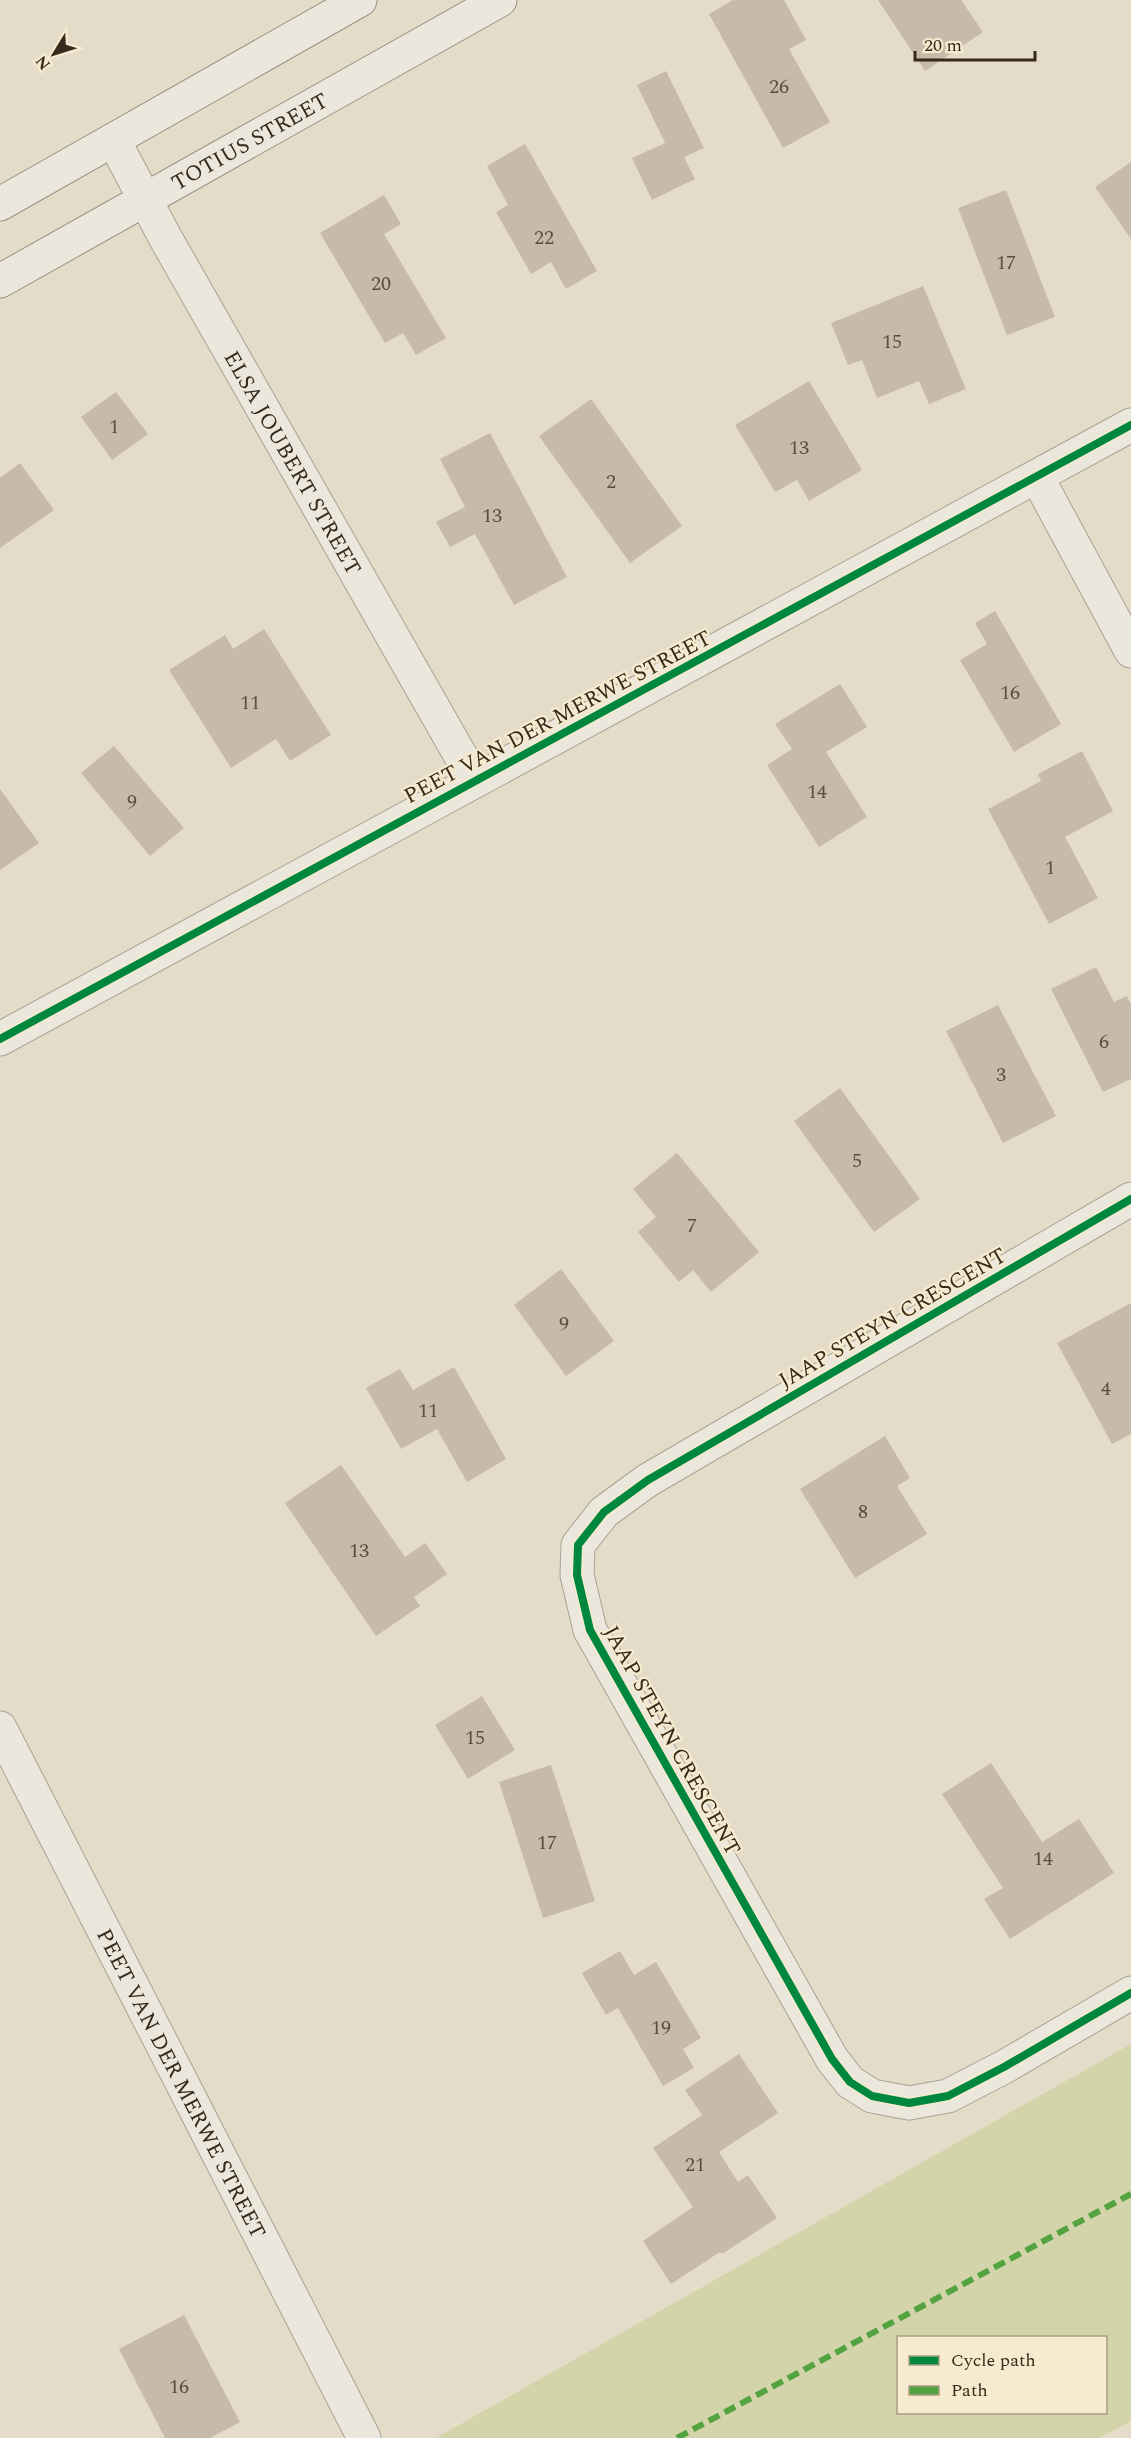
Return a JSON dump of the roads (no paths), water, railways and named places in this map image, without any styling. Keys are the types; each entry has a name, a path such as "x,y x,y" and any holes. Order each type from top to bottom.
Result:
{"street":[{"path":"0,204 360,0"},
{"name":"TOTIUS STREET","path":"0,281 500,0"},
{"name":"ELSA JOUBERT STREET","path":"114,141 475,780"},
{"name":"PEET VAN DER MERWE STREET","path":"0,1039 1131,425"},
{"path":"1037,477 1131,651"},
{"name":"JAAP STEYN CRESCENT","path":"1131,1198 648,1480 604,1512 578,1545 577,1575 590,1630 832,2059 850,2082 872,2096 909,2103 948,2096 1004,2067 1131,1993"},
{"name":"PEET VAN DER MERWE STREET","path":"0,1728 364,2438"}]}
